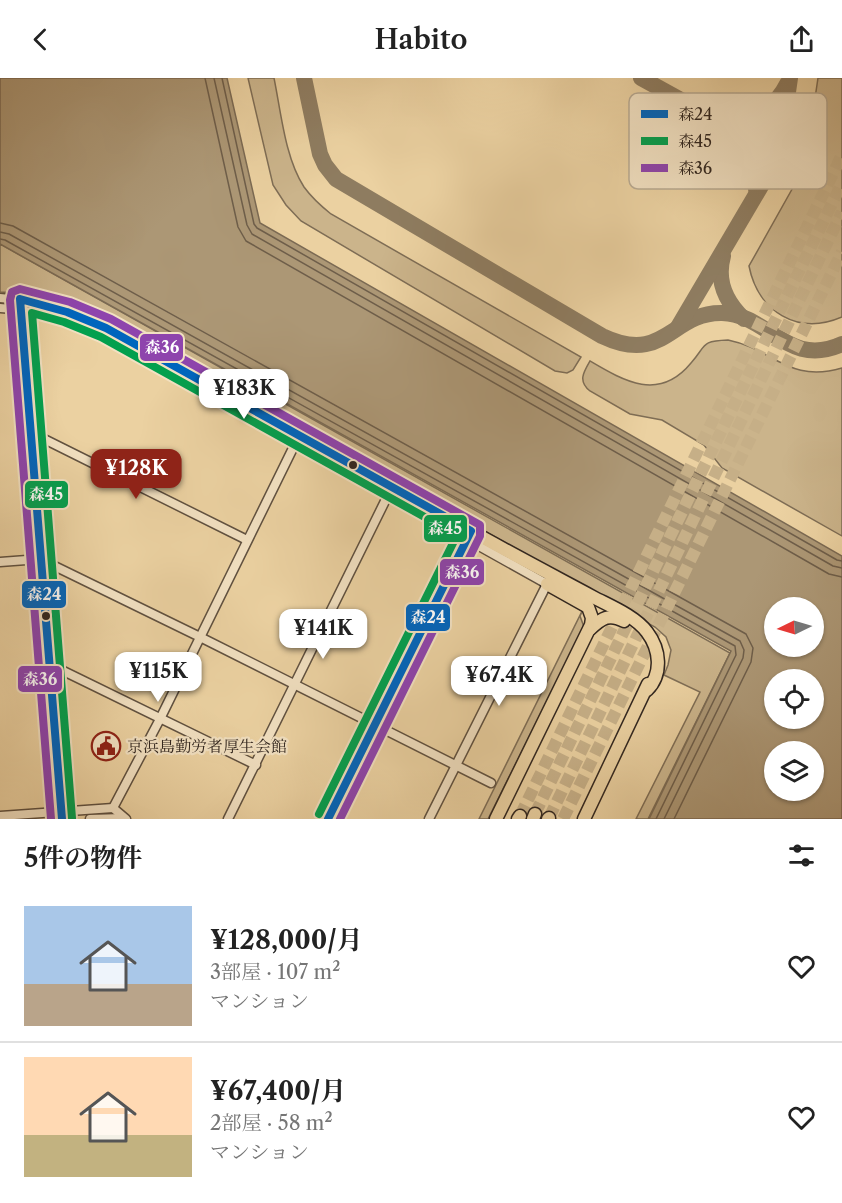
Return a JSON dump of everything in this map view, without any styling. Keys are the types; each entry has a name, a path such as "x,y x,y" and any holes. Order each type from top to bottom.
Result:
{"highway":[{"path":"469,535 602,602 640,626 654,644 658,658 656,676 652,686 647,690"},
{"path":"496,819 589,630 592,618 588,607 547,584"},
{"path":"584,819 647,690 652,674 650,649 641,634 630,625 611,616 601,619 589,630"}],"street":[{"path":"0,298 20,299 67,312 106,328 469,535 547,584 429,819"},
{"path":"20,299 62,815"},
{"path":"0,308 21,309 71,322 107,338 295,444 389,491"},
{"path":"31,438 42,438 247,540"},
{"path":"113,808 201,637 295,444"},
{"path":"228,819 389,491"},
{"path":"328,819 469,535"},
{"path":"0,562 40,559 296,684 491,783"},
{"path":"49,664 256,765"},
{"path":"0,816 62,815 113,808"},
{"path":"113,808 124,818"},
{"path":"90,819 124,818"}],"shaded area":[{"path":"248,78 274,78 284,134 292,163 304,187 320,205 331,214 581,357 573,370 567,373 555,371 301,221 286,205 273,185"},
{"path":"818,78 842,78 842,317 810,324 782,316 771,307 761,296 749,266 792,189 827,189 827,93 816,93"},
{"path":"0,244 730,653 648,819 636,819 700,692 664,675 671,650 666,637 655,627 592,592 580,616 584,627 488,819 479,819 592,591 122,328 62,303 32,295 0,292"},
{"path":"728,340 744,344 795,369 824,372 842,368 842,536 722,468 704,445 662,420 630,414 590,391 584,384 584,373 590,361 628,381 654,385 666,382 679,375 705,345 713,341"}],"water":[{"path":"0,78 227,78 260,223 842,556 842,819 649,819 731,651 0,244"}],"taxiway":[{"path":"304,78 320,154 336,179 602,336 623,344 640,345 654,342 691,320 722,313 753,322 792,345 807,350 823,350 842,344"},
{"path":"641,78 668,93"},
{"path":"788,93 790,78"},
{"path":"781,93 787,84"},
{"path":"678,327 759,189"},
{"path":"723,256 721,274 724,290 732,306 744,319"}],"tunnel":[{"path":"827,186 842,155"},
{"path":"535,814 842,183"},
{"path":"520,816 825,189"},
{"path":"549,818 842,212"},
{"path":"563,819 842,252"}],"transit line":[{"name":"森36","path":"51,819 10,300 12,292 20,289 70,302 111,319 480,525 480,536 340,819"},
{"name":"森24","path":"62,819 20,299 67,312 106,328 471,531 328,819"},
{"name":"森45","path":"72,818 32,313 64,322 101,337 457,535 319,814"}],"place":[{"name":"京浜島勤労者厚生会館","path":"106,746"}]}
